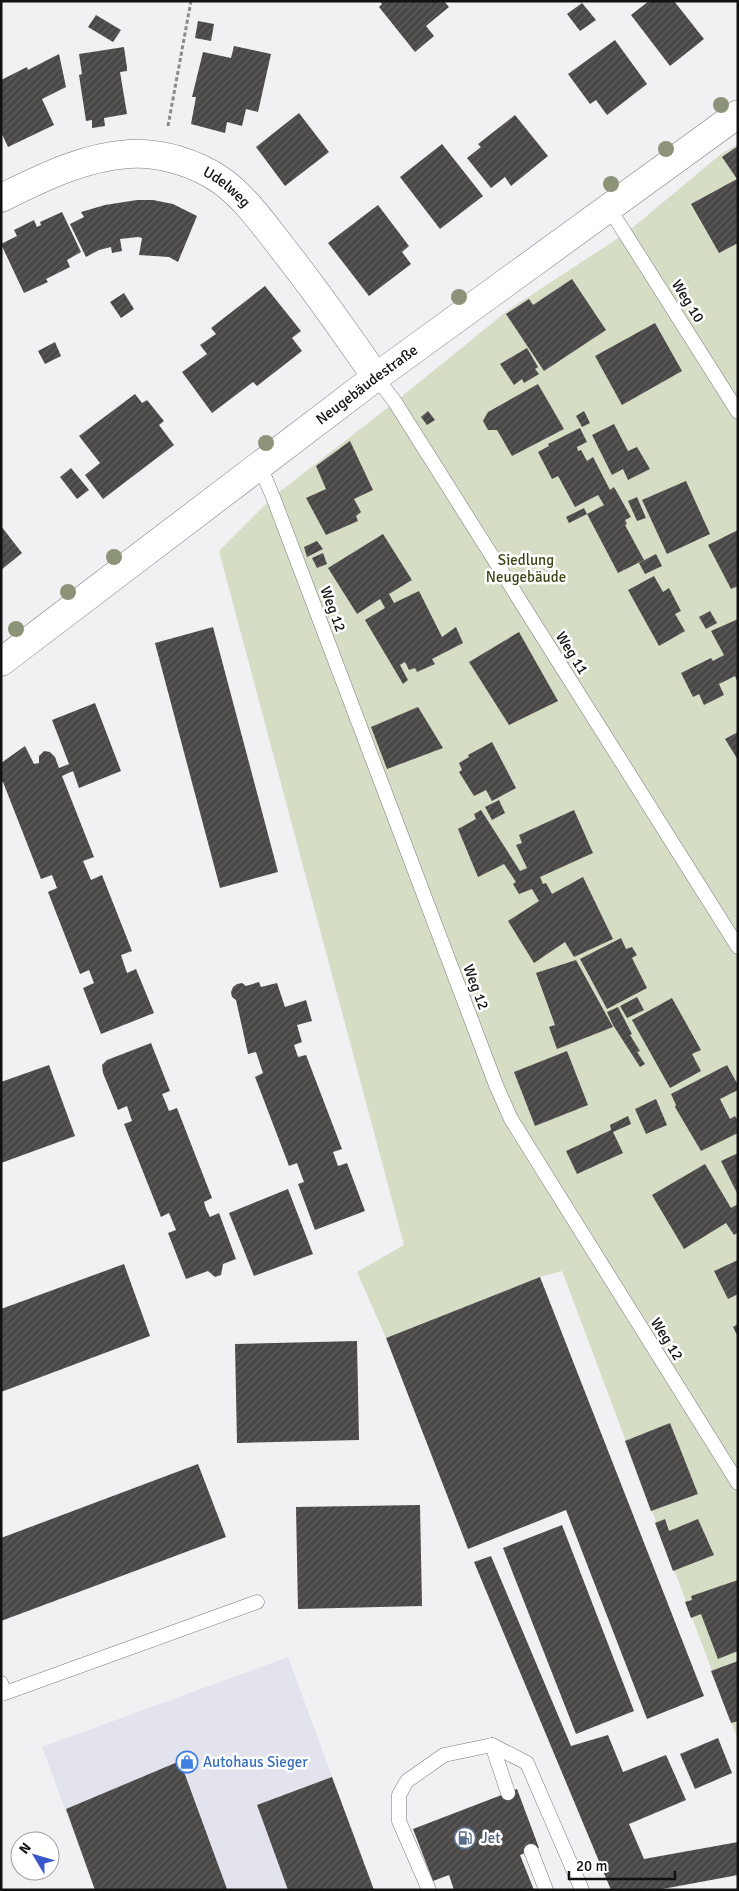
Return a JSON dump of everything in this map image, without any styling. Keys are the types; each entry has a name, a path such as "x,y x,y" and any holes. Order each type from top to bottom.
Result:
{"street":[{"name":"Neugebäudestraße","path":"1,662 376,378 738,114"},
{"name":"Udelweg","path":"1,198 76,164 130,154 163,156 197,166 222,182 245,202 309,282 376,378"}],"lane":[{"name":"Weg 10","path":"609,208 738,412"},
{"name":"Weg 11","path":"376,378 395,402 738,947"},
{"name":"Weg 12","path":"260,466 274,497 496,1085 511,1119 738,1483"},
{"path":"1,1684 5,1693 257,1602"},
{"path":"492,1745 508,1793"},
{"path":"428,1890 399,1821 399,1795 407,1781 444,1755 492,1745 527,1763 582,1890"},
{"path":"530,1851 546,1890"}],"path":[{"path":"163,156 190,1"}],"shaded area":[{"name":"Autohaus Sieger","path":"288,1657 374,1890 95,1890 42,1747"}],"green space":[{"name":"Siedlung Neugebäude","path":"738,144 738,1736 736,1735 562,1271 540,1277 386,1338 357,1272 404,1245 219,551 273,497 395,402 507,311 626,233 721,154"}],"building":[{"path":"380,1 444,1 449,7 426,26 434,36 415,52 379,7 382,4"},
{"path":"649,1 674,1 704,39 670,66 631,15"},
{"path":"582,3 596,20 580,31 567,14"},
{"path":"96,15 121,30 113,42 88,27"},
{"path":"198,21 214,24 211,41 195,38"},
{"path":"615,40 647,84 607,115 596,100 590,104 568,74"},
{"path":"234,46 271,54 258,112 246,109 242,126 227,122 225,133 191,124 196,97 192,97 203,52 231,58"},
{"path":"124,47 127,71 120,72 127,114 104,118 105,126 92,128 92,120 86,121 79,75 82,74 79,54"},
{"path":"59,54 66,87 42,99 54,125 8,147 1,132 1,80 27,67 28,70"},
{"path":"299,113 329,152 285,186 256,147"},
{"path":"515,115 548,156 511,186 505,177 491,188 467,158 481,147 478,144"},
{"path":"442,144 483,196 440,229 400,177"},
{"path":"738,146 738,243 719,253 691,204 737,179 722,157"},
{"path":"137,200 153,200 173,204 197,216 178,262 169,257 139,255 142,238 138,237 120,239 122,251 112,253 111,247 99,250 86,257 70,224 84,217 81,212 105,205"},
{"path":"378,205 409,246 402,252 411,264 369,296 328,243"},
{"path":"62,212 81,252 67,260 70,267 46,279 48,282 24,293 1,244 17,236 14,230 34,220 37,227 41,225 40,222"},
{"path":"572,279 606,330 544,371 506,314 529,299 533,305"},
{"path":"265,286 301,331 292,338 302,351 257,386 253,382 212,413 182,372 207,354 200,345 216,334 211,328"},
{"path":"124,293 134,309 121,318 110,302"},
{"path":"655,323 682,371 622,405 595,356"},
{"path":"55,342 61,356 45,364 38,351"},
{"path":"527,348 538,367 535,369 539,374 524,383 522,379 514,385 500,364"},
{"path":"538,384 564,429 512,456 497,430 488,430 483,421 488,412"},
{"path":"135,394 142,403 147,400 164,421 159,425 174,445 103,499 85,475 100,463 79,436"},
{"path":"428,411 435,420 427,425 421,417"},
{"path":"584,411 590,423 582,427 576,416"},
{"path":"614,424 628,451 637,447 650,469 628,480 623,469 612,475 592,435"},
{"path":"580,428 587,442 577,447 578,451 581,450 587,461 593,457 610,490 614,487 631,517 625,520 627,524 625,525 644,560 618,573 587,514 604,505 598,495 575,507 558,476 552,479 538,452 549,446 548,444"},
{"path":"350,441 373,490 354,499 361,512 356,516 358,521 326,535 306,498 326,489 316,466"},
{"path":"71,468 89,490 77,499 60,477"},
{"path":"686,481 710,534 667,554 642,500"},
{"path":"637,497 646,518 637,521 628,501"},
{"path":"584,508 587,514 569,523 566,517"},
{"path":"1,526 22,553 1,570"},
{"path":"738,530 738,586 731,589 708,545"},
{"path":"383,534 412,580 389,594 394,603 419,591 442,637 456,627 463,643 432,659 435,664 417,672 415,668 409,670 405,662 400,665 408,680 403,684 365,620 385,608 380,599 357,614 328,568"},
{"path":"317,541 323,549 307,557 304,547"},
{"path":"323,553 327,564 317,568 312,558"},
{"path":"656,554 662,566 645,574 639,563"},
{"path":"654,576 663,592 669,588 681,611 675,614 685,631 659,646 628,590"},
{"path":"710,611 717,623 706,629 699,617"},
{"path":"738,619 738,683 735,676 719,684 724,695 704,705 699,694 693,697 681,673 711,658 713,661 724,655 711,631"},
{"path":"213,627 278,872 220,888 155,643"},
{"path":"519,632 558,701 509,725 469,662"},
{"path":"95,703 121,771 79,788 73,771 62,776 94,857 83,861 91,880 102,875 132,951 121,955 127,973 136,969 154,1013 101,1034 83,988 94,983 89,970 80,974 48,892 57,888 52,875 41,879 1,781 1,763 25,746 34,764 39,763 39,756 44,751 50,752 55,757 59,768 69,764 52,720"},
{"path":"418,707 443,748 387,769 371,727"},
{"path":"738,732 738,760 725,739"},
{"path":"492,742 516,788 492,801 486,790 474,796 459,772 462,770 459,763 469,757 468,755"},
{"path":"499,800 505,813 492,820 485,807"},
{"path":"481,810 520,871 527,868 516,845 522,843 519,835 574,810 593,853 540,877 543,884 546,883 552,894 583,877 613,939 574,957 565,942 534,963 508,921 539,901 532,889 519,894 513,884 516,882 504,864 478,877 458,829 476,819 474,814"},
{"path":"621,938 626,949 632,947 637,955 632,958 647,988 607,1009 580,959"},
{"path":"576,960 613,1027 557,1049 549,1027 555,1025 536,973"},
{"path":"259,982 261,987 277,983 285,1007 306,1000 312,1021 297,1025 302,1042 294,1045 298,1057 306,1055 342,1149 333,1152 338,1166 347,1163 365,1211 315,1230 298,1184 304,1182 297,1163 289,1166 255,1077 263,1073 256,1052 248,1054 236,1000 232,997 231,992 237,984 242,983 246,986"},
{"path":"637,997 644,1010 627,1018 620,1006"},
{"path":"672,998 701,1050 692,1054 701,1071 670,1088 632,1020"},
{"path":"618,1007 632,1034 630,1035 640,1051 637,1052 645,1064 640,1067 613,1025 607,1012"},
{"path":"151,1043 170,1091 162,1094 169,1111 177,1108 212,1198 204,1202 206,1209 210,1217 219,1213 236,1259 223,1264 221,1275 215,1277 208,1271 186,1279 168,1233 176,1230 169,1213 161,1217 124,1124 132,1121 127,1106 118,1110 103,1073 102,1065 107,1060"},
{"path":"567,1051 588,1105 535,1126 514,1072"},
{"path":"49,1065 75,1136 1,1163 1,1082"},
{"path":"727,1065 738,1085 738,1090 720,1099 730,1119 735,1116 738,1121 738,1133 701,1151 675,1107 676,1105 671,1094"},
{"path":"656,1099 667,1125 646,1134 635,1109"},
{"path":"628,1116 631,1124 613,1132 623,1153 577,1174 566,1151 611,1130 610,1125"},
{"path":"738,1153 738,1195 721,1161"},
{"path":"705,1164 731,1208 738,1204 738,1232 734,1235 726,1223 684,1249 652,1195"},
{"path":"288,1189 313,1254 254,1276 229,1213"},
{"path":"738,1260 738,1294 728,1299 714,1271"},
{"path":"124,1264 150,1336 1,1392 1,1309"},
{"path":"540,1277 704,1696 647,1719 566,1510 468,1549 386,1338"},
{"path":"738,1324 738,1337 733,1327"},
{"path":"357,1341 359,1440 237,1443 235,1344"},
{"path":"670,1423 698,1494 651,1511 625,1441"},
{"path":"198,1464 226,1537 1,1621 1,1538"},
{"path":"420,1505 422,1606 298,1609 296,1507"},
{"path":"665,1519 669,1531 698,1519 714,1555 673,1571 655,1523"},
{"path":"562,1525 634,1711 576,1734 503,1548"},
{"path":"491,1556 571,1746 608,1735 623,1772 666,1755 686,1800 629,1824 644,1859 738,1842 738,1875 657,1890 611,1890 474,1562"},
{"path":"738,1580 738,1651 718,1659 701,1614 691,1618 685,1602 692,1600 691,1596"},
{"path":"738,1661 738,1721 731,1723 711,1671"},
{"path":"718,1738 732,1773 695,1789 680,1754"},
{"path":"180,1761 227,1889 95,1890 66,1809"},
{"path":"332,1777 374,1890 288,1890 257,1805"},
{"path":"517,1789 539,1848 520,1855 534,1890 454,1890 449,1875 433,1881 413,1829"}],"place":[{"name":"Autohaus Sieger","path":"187,1762"},
{"name":"Jet","path":"465,1838"}]}
